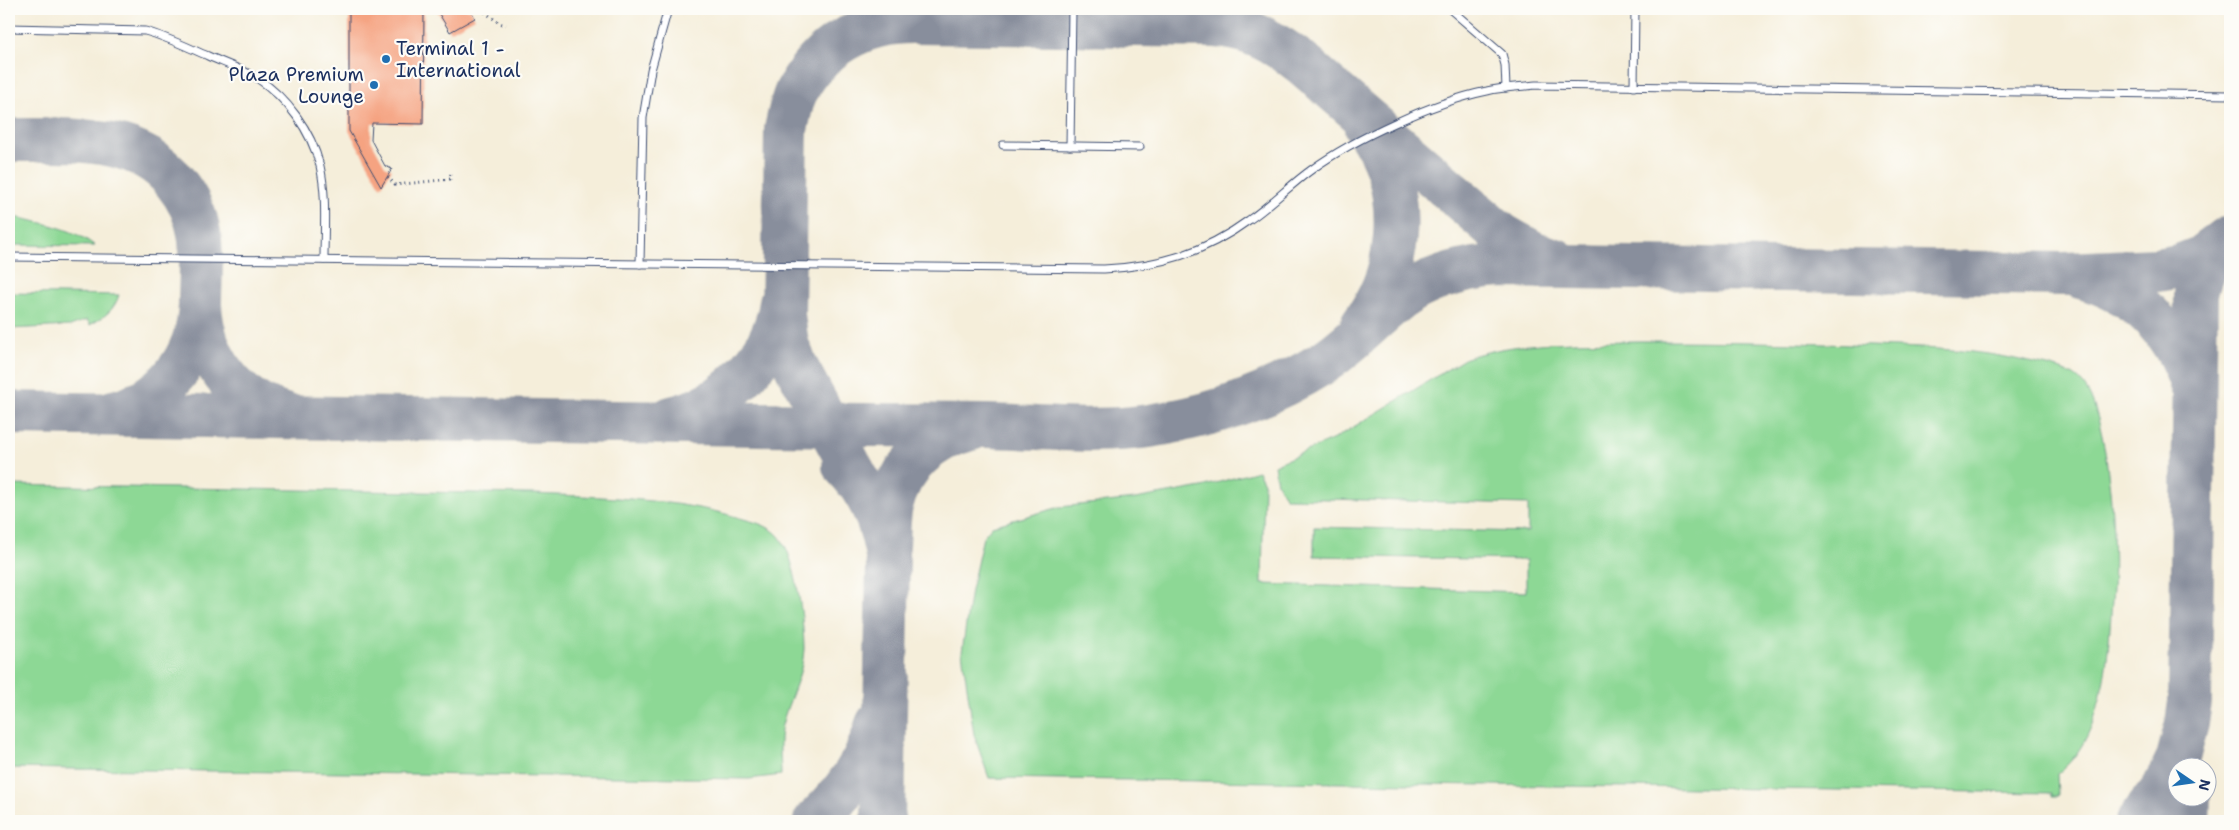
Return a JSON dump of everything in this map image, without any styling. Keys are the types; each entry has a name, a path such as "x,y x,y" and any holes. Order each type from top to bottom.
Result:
{"lane":[{"path":"640,264 644,118 651,70 668,9"},
{"path":"1070,146 1072,9"},
{"path":"1450,9 1502,54 1505,65 1506,88"},
{"path":"1634,87 1635,9"},
{"path":"9,28 145,31 166,37 240,70 262,82 291,109 314,147 322,178 324,260"},
{"path":"9,257 1104,269 1139,267 1197,251 1225,236 1250,219 1311,170 1340,151 1457,99 1506,88 1536,85 2230,96"},
{"path":"1003,145 1140,147"}],"path":[{"path":"481,9 499,23 506,25"},
{"path":"388,177 396,186 450,179 451,172"}],"green space":[{"path":"9,216 66,230 95,246 9,245"},
{"path":"9,293 119,295 108,313 90,325 87,320 70,326 9,329"},
{"path":"1637,341 1783,343 1950,350 1990,354 2041,365 2061,370 2078,379 2089,394 2104,446 2112,511 2114,569 2107,662 2096,714 2087,737 2074,757 2057,774 2058,796 2052,796 2052,793 989,778 974,735 962,652 971,590 983,537 992,526 1060,507 1135,499 1202,487 1258,471 1264,483 1262,584 1526,592 1526,560 1314,556 1314,527 1528,532 1528,504 1286,498 1277,483 1274,465 1334,439 1466,358 1487,352 1529,345"},
{"path":"9,485 585,496 664,502 689,506 715,511 760,524 778,535 790,557 798,589 802,623 803,659 781,731 781,775 749,779 9,768"}],"building":[{"name":"Terminal 1 - International","path":"349,9 424,9 423,124 372,123 371,140 385,166 392,169 381,187 349,131"},
{"name":"Terminal 1 - International","path":"436,9 470,9 475,18 450,32"}],"taxiway":[{"path":"863,489 797,368 787,344 783,315 786,129 791,105 796,92 817,62 830,50 859,32 894,23 912,22 1215,26 1252,33 1283,50 1304,65 1502,235 1532,252 1556,260"},
{"path":"1362,324 1376,302 1386,278 1393,253 1396,227 1389,175 1380,151 1366,128"},
{"path":"9,140 98,143 120,147 140,154 159,166 175,182 187,200 196,219 201,251 200,305"},
{"path":"9,413 987,426 1109,430 1149,426 1195,417 1260,396 1301,376 1332,357 1409,292 1434,280 1472,269 1499,266 2064,274 2157,270 2179,266 2200,258 2225,239"},
{"path":"2138,821 2163,789 2178,758 2187,723 2190,702 2196,294 2206,266 2213,253 2224,241"},
{"path":"2080,277 2100,283 2118,292 2150,315 2174,346 2184,364 2191,384"},
{"path":"671,418 691,412 710,403 728,391 744,376 768,342 781,302"},
{"path":"113,412 148,398 163,387 175,374 193,342 198,324 200,305 202,324 207,342 214,359 224,374 249,399 284,415"},
{"path":"888,546 891,506 895,492 910,466 943,439 971,429"},
{"path":"844,466 861,487 874,510 879,522 888,562 883,821"},
{"path":"815,821 853,777 867,752 877,724"},
{"path":"2188,821 2189,808"}],"place":[{"name":"Terminal 1 - International","path":"386,59"},
{"name":"Plaza Premium Lounge","path":"374,85"}]}
